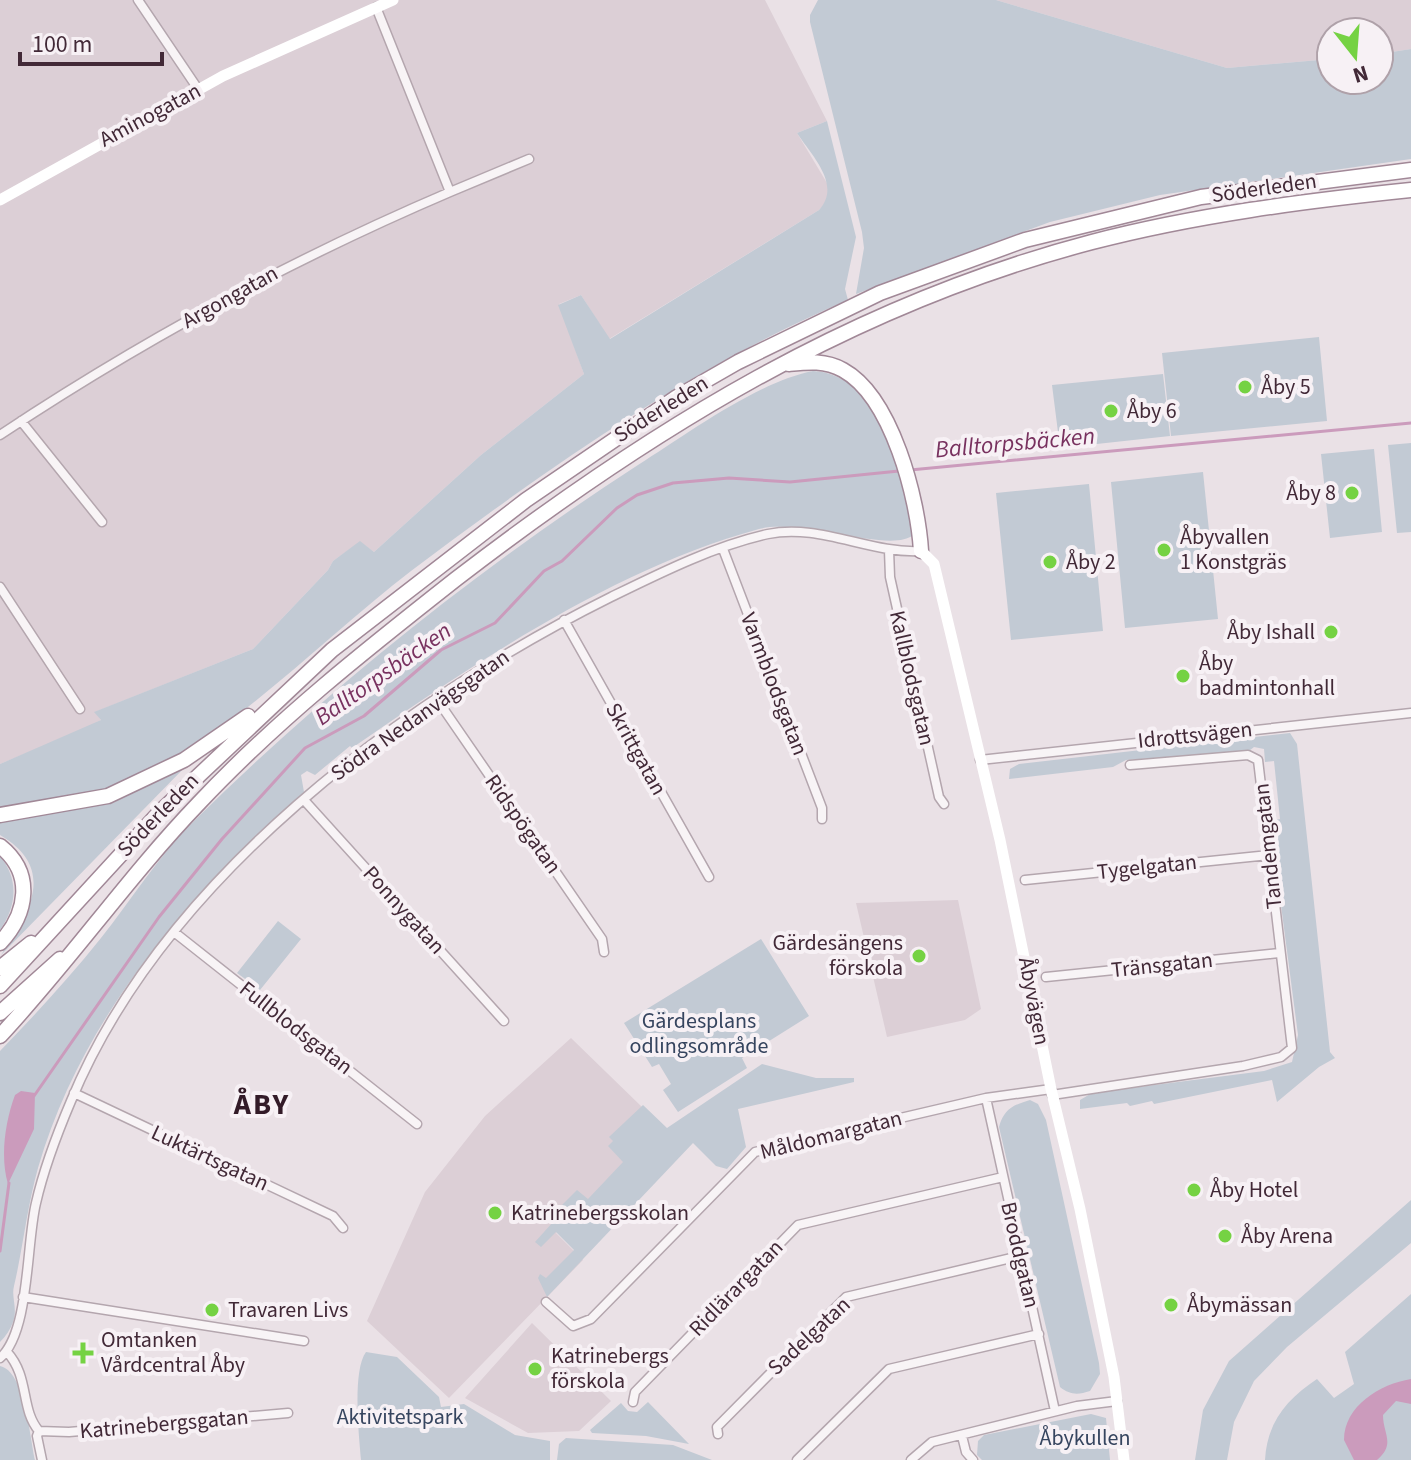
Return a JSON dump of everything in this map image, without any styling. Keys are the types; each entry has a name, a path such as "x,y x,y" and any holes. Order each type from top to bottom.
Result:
{"highway":[{"name":"Söderleden","path":"56,922 159,813 286,691 397,598 584,458 677,397 817,322 965,261 1097,221 1201,197 1411,170"},
{"name":"Söderleden","path":"92,928 199,802 369,648 615,462 695,410 776,365 888,312 1030,260 1093,242 1215,216 1411,190"},
{"path":"776,365 814,362 848,373 865,390 881,413 906,471 918,519 921,551"},
{"path":"0,815 81,803 149,780 286,691"},
{"path":"0,846 22,872 25,893 17,918 0,943"},
{"path":"0,968 56,922"},
{"path":"0,986 56,922"},
{"path":"0,1013 92,928"},
{"path":"0,1036 92,928"}],"street":[{"path":"153,0 140,3 198,89"},
{"name":"Aminogatan","path":"0,200 198,89 393,0"},
{"path":"376,7 450,192"},
{"name":"Argongatan","path":"0,435 160,336 297,260 529,159"},
{"path":"21,421 102,522"},
{"name":"Södra Nedanvägsgatan","path":"2,1354 19,1328 36,1202 74,1093 131,990 174,932 222,879 304,800 351,760 436,698 564,620 642,582 723,549 771,533 790,531 889,550 921,551"},
{"name":"Varmblodsgatan","path":"723,549 822,808 822,819"},
{"name":"Kallblodsgatan","path":"889,550 890,577 939,797 944,804"},
{"name":"Åbyvägen","path":"921,551 934,564 1013,897 1052,1092 1080,1209 1117,1401 1124,1460"},
{"path":"0,587 80,709"},
{"name":"Skrittgatan","path":"564,620 709,877"},
{"name":"Ridspögatan","path":"436,698 602,939 604,952"},
{"name":"Idrottsvägen","path":"980,760 1079,746 1411,713"},
{"name":"Tandemgatan","path":"1130,765 1255,756 1292,1048 1281,1057"},
{"name":"Ponnygatan","path":"304,800 504,1021"},
{"name":"Tygelgatan","path":"1025,880 1269,855"},
{"name":"Fullblodsgatan","path":"174,932 417,1124"},
{"name":"Tränsgatan","path":"1046,977 1279,953"},
{"name":"Måldomargatan","path":"546,1302 573,1326 591,1319 755,1152 986,1098 1052,1092 1281,1057"},
{"name":"Luktärtsgatan","path":"74,1093 333,1216 343,1228"},
{"name":"Broddgatan","path":"986,1098 1055,1411"},
{"name":"Ridlärargatan","path":"633,1402 635,1392 798,1225 1003,1177"},
{"name":"Sadelgatan","path":"718,1434 717,1427 846,1297 1020,1256"},
{"path":"23,1297 304,1341"},
{"path":"797,1460 889,1369 1039,1334"},
{"path":"2,1354 23,1374 29,1412 39,1431 37,1436 42,1460"},
{"path":"911,1460 932,1442 1055,1411 1117,1401"},
{"name":"Katrinebergsgatan","path":"39,1431 69,1432 288,1413"},
{"path":"962,1436 966,1452 973,1460"}],"shaded area":[{"path":"0,0 765,0 827,121 797,133 830,188 828,200 819,210 609,339 581,295 559,304 584,374 481,455 374,552 360,542 333,561 253,649 95,712 101,720 85,729 0,764"},
{"path":"996,0 1411,0 1411,49 1395,52 1395,16 1315,16 1315,60 1227,68"},
{"name":"Gärdesängens förskola","path":"958,900 981,1009 965,1020 887,1037 856,903"},
{"name":"Katrinebergsskolan","path":"571,1038 642,1107 633,1154 556,1233 583,1260 449,1398 367,1321 425,1192 485,1116"},
{"path":"21,1091 35,1093 34,1129 8,1184 4,1162 6,1128 15,1095"},
{"name":"Katrinebergs förskola","path":"532,1323 611,1401 579,1431 528,1433 465,1398"},
{"path":"1411,1379 1411,1404 1396,1401 1383,1415 1387,1444 1383,1454 1377,1460 1354,1460 1344,1440 1350,1417 1357,1407 1387,1386"}],"green space":[{"path":"818,0 996,0 1227,68 1315,60 1315,96 1395,96 1395,52 1411,49 1411,159 1160,195 1050,222 856,294 864,248 862,232 810,15"},
{"path":"827,121 856,237 845,289 848,300 733,356 568,458 411,571 243,711 172,760 136,779 103,791 0,809 0,764 101,720 94,712 253,649 333,561 360,541 374,552 481,455 584,374 558,305 581,295 610,339 819,210 825,200 826,181 817,161 797,133"},
{"name":"Åby 5","path":"1319,337 1327,421 1171,436 1162,353"},
{"path":"813,371 837,377 857,390 873,410 896,460 913,535 902,540 886,541 776,527 759,529 705,546 598,593 496,652 352,748 350,746 315,775 307,771 301,775 304,792 261,831 181,916 111,1009 82,1060 57,1112 38,1168 13,1290 14,1317 0,1342 0,1051 89,953 169,848 246,771 353,676 521,545 746,397"},
{"name":"Åby 6","path":"1163,374 1170,436 1060,448 1052,385"},
{"path":"1411,443 1411,532 1397,533 1388,445"},
{"name":"Åby 8","path":"1374,449 1382,532 1330,538 1321,454"},
{"name":"Åbyvallen 1 Konstgräs","path":"1203,472 1218,619 1125,628 1111,482"},
{"name":"Åby 2","path":"1089,484 1103,631 1011,640 996,493"},
{"path":"1290,733 1297,744 1330,1052 1335,1058 1319,1067 1277,1102 1272,1080 1154,1104 1152,1101 1130,1106 1127,1103 1080,1109 1080,1100 1092,1093 1264,1071 1292,1062 1298,1035 1270,821 1280,819 1274,761 1265,762 1264,749 1254,747 1249,751 1126,760 1113,767 1009,779 1010,769 1019,764"},
{"path":"188,764 1,955 28,908 33,877 29,862 18,848 0,835 0,822 113,803"},
{"path":"0,856 10,874 14,893 10,912 0,930"},
{"path":"278,921 301,939 260,990 237,973"},
{"name":"Gärdesplans odlingsområde","path":"761,939 809,1016 742,1058 747,1068 678,1112 663,1090 671,1084 659,1064 652,1067 624,1023"},
{"path":"762,1064 816,1078 854,1078 854,1082 738,1109 746,1147 727,1169 716,1166 693,1143 547,1297 538,1278 540,1274 546,1278 574,1250 556,1232 541,1247 535,1242 553,1222 549,1218 577,1190 588,1199 623,1162 608,1146 613,1141 609,1137 643,1105 667,1128"},
{"path":"1030,1100 1038,1104 1046,1120 1099,1363 1100,1374 1090,1391 1082,1393 1071,1393 1060,1387 999,1127 1010,1109"},
{"path":"1411,1200 1411,1243 1287,1347 1254,1381 1234,1422 1227,1460 1195,1460 1203,1410 1229,1361"},
{"path":"1411,1294 1411,1460 1265,1460 1274,1423 1288,1403 1317,1379 1334,1398 1354,1384 1345,1352"},
{"name":"Aktivitetspark","path":"366,1352 397,1357 439,1397 441,1407 464,1404 515,1435 550,1441 550,1460 361,1460 358,1388"},
{"path":"0,1366 8,1371 21,1392 35,1460 0,1460"},
{"path":"648,1402 689,1444 646,1436 592,1433 590,1430 621,1403 628,1411 637,1412"},
{"name":"Åbykullen","path":"1091,1414 1106,1418 1110,1460 982,1460 977,1455 978,1441 984,1435"},
{"path":"566,1438 673,1445 712,1460 557,1460 559,1444"}],"waterway":[{"name":"Balltorpsbäcken","path":"910,470 1411,423"},
{"name":"Balltorpsbäcken","path":"34,1096 159,917 222,839 305,748 364,716 441,650 495,623 544,571 562,561 617,508 637,495 673,483 729,478 790,482 899,471"},
{"name":"Balltorpsbäcken","path":"0,1251 9,1183"}],"place":[{"name":"Åby 5","path":"1245,387"},
{"name":"Åby 6","path":"1111,411"},
{"name":"Åby 8","path":"1352,493"},
{"name":"Åbyvallen 1 Konstgräs","path":"1164,550"},
{"name":"Åby 2","path":"1050,562"},
{"name":"Åby Ishall","path":"1331,632"},
{"name":"Åby badmintonhall","path":"1183,676"},
{"name":"Gärdesängens förskola","path":"919,956"},
{"name":"Åby Hotel","path":"1194,1190"},
{"name":"Katrinebergsskolan","path":"495,1213"},
{"name":"Åby Arena","path":"1225,1236"},
{"name":"Åbymässan","path":"1171,1305"},
{"name":"Travaren Livs","path":"212,1310"},
{"name":"Omtanken Vårdcentral Åby","path":"83,1353"},
{"name":"Katrinebergs förskola","path":"535,1369"}],"district":[{"name":"ÅBY","path":"262,1104"}]}
